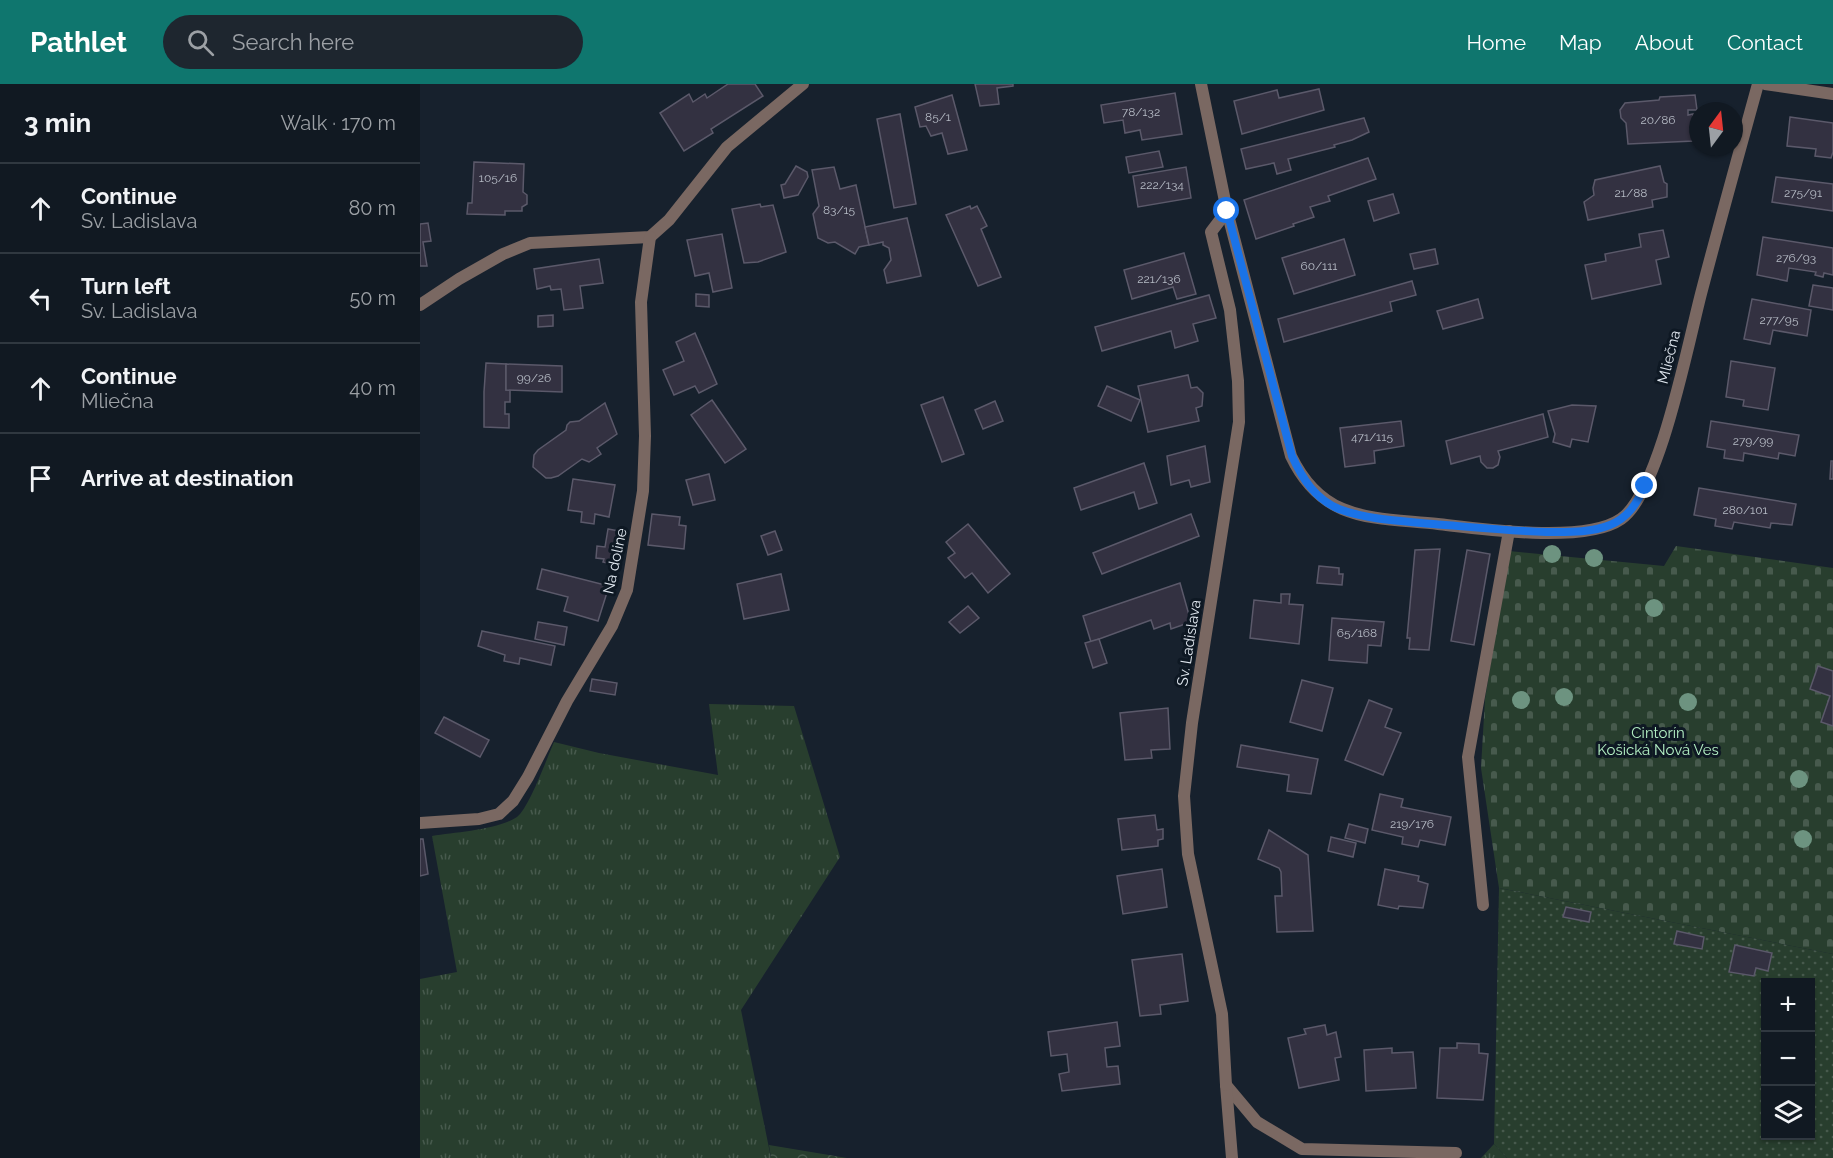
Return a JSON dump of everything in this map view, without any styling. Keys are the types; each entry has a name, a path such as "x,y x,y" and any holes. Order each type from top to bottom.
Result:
{"street":[{"path":"420,305 485,264 530,243 650,237 669,220 727,147 803,84"},
{"path":"1201,84 1227,211 1292,456 1300,475 1324,500 1339,509 1361,514 1509,531 1468,757 1483,905"},
{"name":"Mliečna","path":"1509,531 1593,530 1621,519 1638,501 1658,456 1669,421 1758,84"},
{"path":"1765,84 1833,94"},
{"name":"Sv. Ladislava","path":"1226,1085 1222,1014 1188,854 1184,796 1192,723 1239,422 1238,381 1230,310 1211,232 1227,211"},
{"name":"Na doline","path":"420,823 479,819 499,814 513,801 567,701 612,626 627,590 643,491 645,436 641,302 650,237"},
{"path":"1226,1085 1257,1122 1302,1149 1456,1153"},
{"path":"1226,1085 1232,1158"}],"green space":[{"name":"Cintorín Košická Nová Ves","path":"1676,546 1833,568 1833,954 1499,888 1481,768 1485,699 1509,551 1664,566"},
{"path":"709,704 794,706 840,857 741,1010 771,1158 420,1158 420,979 457,972 432,836 488,828 517,817 532,794 554,742 599,753 718,775"},
{"path":"1499,888 1833,954 1833,1158 1507,1158 1494,1144"},
{"path":"1494,1144 1507,1158 1481,1158"},
{"path":"769,1145 847,1158 771,1158"}],"building":[{"path":"728,84 755,84 763,96 711,129 713,133 684,151 660,113 689,94 693,102 705,94 707,98"},
{"path":"975,84 1013,84 1013,86 997,88 999,104 980,106"},
{"path":"1319,89 1324,110 1242,134 1234,101 1277,90 1279,98"},
{"path":"1175,93 1182,134 1142,140 1140,130 1125,133 1123,120 1104,123 1101,105"},
{"path":"952,95 967,150 948,154 942,133 931,136 926,126 920,127 915,107"},
{"path":"1695,95 1696,102 1689,102 1689,141 1628,144 1626,123 1621,118 1620,110 1625,103 1659,100 1660,97"},
{"path":"900,114 916,204 894,208 877,119"},
{"path":"1790,117 1833,123 1831,158 1815,156 1816,149 1787,146"},
{"path":"1364,118 1369,132 1334,145 1335,147 1288,159 1291,170 1277,174 1274,163 1246,169 1241,149"},
{"path":"1159,151 1163,167 1129,173 1126,157"},
{"path":"1368,158 1376,179 1328,196 1330,201 1310,207 1314,217 1256,239 1244,200"},
{"path":"474,162 524,164 523,192 527,195 527,204 522,207 522,211 505,211 505,215 467,214 468,203 472,203"},
{"path":"796,166 807,172 808,177 798,195 784,198 781,185 785,184"},
{"path":"1660,166 1664,182 1667,184 1667,197 1652,200 1653,207 1588,220 1584,202 1594,195 1595,180"},
{"path":"834,167 840,189 856,185 869,245 859,247 855,254 835,242 828,243 818,238 813,214 819,206 812,170"},
{"path":"1186,167 1191,198 1138,207 1133,176"},
{"path":"1776,177 1833,184 1833,211 1772,202"},
{"path":"1393,194 1399,213 1374,221 1368,201"},
{"path":"760,204 761,207 773,205 786,252 758,262 744,263 732,209"},
{"path":"970,206 971,209 977,206 987,226 981,229 1001,277 978,286 946,215"},
{"path":"907,218 921,276 887,283 884,270 891,260 889,248 883,245 883,242 869,245 865,227"},
{"path":"428,223 431,241 423,242 427,266 420,266 420,224"},
{"path":"1663,230 1669,257 1656,260 1661,284 1592,299 1585,265 1606,261 1605,254 1641,247 1639,234"},
{"path":"722,234 732,288 713,292 709,273 695,276 687,240"},
{"path":"1763,237 1833,248 1833,275 1824,273 1823,277 1815,275 1816,272 1789,268 1787,281 1757,275"},
{"path":"1344,239 1355,275 1294,294 1282,258"},
{"path":"1435,249 1438,264 1414,269 1410,254"},
{"path":"1184,253 1196,294 1177,299 1173,287 1132,299 1124,270"},
{"path":"599,259 603,283 580,286 583,308 564,310 561,289 551,290 550,286 537,289 534,269"},
{"path":"1412,281 1416,295 1390,302 1392,311 1284,342 1278,319"},
{"path":"1813,285 1833,288 1833,310 1809,306"},
{"path":"696,294 709,295 709,307 696,306"},
{"path":"1209,295 1216,318 1193,324 1198,341 1175,348 1171,331 1102,351 1095,327"},
{"path":"1478,299 1483,318 1443,329 1437,311"},
{"path":"1752,299 1811,310 1807,336 1773,330 1770,344 1744,339"},
{"path":"553,315 553,326 538,327 538,316"},
{"path":"695,333 717,384 699,393 695,386 674,395 663,370 684,361 676,342"},
{"path":"1731,361 1775,368 1768,410 1743,406 1744,400 1726,397"},
{"path":"486,363 506,364 506,390 510,390 510,402 505,402 505,414 509,414 509,428 484,427"},
{"path":"506,364 562,366 562,392 506,390"},
{"path":"1188,375 1191,388 1197,387 1203,393 1202,406 1196,408 1199,421 1148,432 1138,386"},
{"path":"1107,386 1140,400 1131,421 1098,406"},
{"path":"943,397 964,454 942,462 921,405"},
{"path":"712,400 746,449 725,463 691,415"},
{"path":"995,401 1003,421 983,429 975,410"},
{"path":"605,403 617,434 597,448 601,454 589,462 582,459 558,476 551,478 546,478 533,467 534,455 538,450 566,430 570,422 579,421"},
{"path":"1572,405 1596,406 1588,442 1572,439 1570,447 1553,442 1555,434 1548,411"},
{"path":"1543,414 1548,437 1498,451 1500,457 1498,465 1493,468 1487,468 1481,462 1480,456 1451,464 1446,441"},
{"path":"1401,421 1404,446 1374,451 1375,463 1345,467 1340,428"},
{"path":"1711,421 1799,435 1795,456 1779,453 1778,459 1744,453 1743,461 1724,458 1725,450 1707,447"},
{"path":"1205,446 1210,482 1191,487 1189,480 1171,485 1167,456"},
{"path":"1831,461 1833,461 1833,479 1830,479"},
{"path":"1144,463 1157,503 1139,509 1134,492 1081,510 1074,488"},
{"path":"709,474 715,500 693,505 686,480"},
{"path":"573,479 615,485 609,517 595,514 594,524 581,522 582,512 568,510"},
{"path":"1699,488 1796,504 1792,525 1771,523 1770,528 1734,522 1732,529 1715,526 1716,519 1694,515"},
{"path":"652,514 680,517 679,525 686,526 684,549 648,545"},
{"path":"1191,514 1199,536 1102,574 1093,553"},
{"path":"968,524 1010,574 988,593 972,573 965,578 948,558 955,553 946,542"},
{"path":"608,529 625,532 619,566 596,558 597,546 605,547"},
{"path":"775,531 782,550 768,555 761,536"},
{"path":"1440,549 1429,650 1409,649 1410,638 1407,638 1415,550"},
{"path":"1467,550 1490,554 1474,645 1451,641"},
{"path":"1319,566 1339,568 1339,574 1343,574 1342,585 1317,583"},
{"path":"542,569 609,586 598,621 564,611 568,597 537,589"},
{"path":"781,574 789,610 744,619 737,584"},
{"path":"1180,583 1191,622 1171,629 1170,623 1154,629 1151,620 1091,642 1083,616"},
{"path":"1281,594 1290,594 1289,604 1303,605 1299,644 1250,638 1254,600 1281,603"},
{"path":"968,606 979,618 960,633 949,622"},
{"path":"1332,618 1384,622 1381,646 1368,645 1367,663 1329,660"},
{"path":"538,622 567,627 564,645 535,639"},
{"path":"482,631 555,646 551,665 520,658 519,664 504,661 505,655 478,646"},
{"path":"1099,639 1107,663 1093,668 1085,643"},
{"path":"1818,666 1833,671 1833,726 1821,722 1830,696 1810,689"},
{"path":"592,679 617,683 615,695 590,691"},
{"path":"1302,680 1333,688 1322,731 1290,722"},
{"path":"1369,700 1392,709 1385,727 1401,733 1383,775 1345,760"},
{"path":"1168,708 1170,749 1151,750 1152,758 1125,760 1120,713"},
{"path":"444,717 489,740 480,757 435,733"},
{"path":"1241,745 1318,759 1311,794 1287,791 1289,775 1237,767"},
{"path":"1380,794 1403,799 1401,807 1451,817 1445,845 1420,840 1418,847 1402,844 1403,837 1372,830"},
{"path":"1155,815 1157,830 1163,829 1163,839 1158,840 1158,846 1122,850 1118,819"},
{"path":"1349,824 1368,829 1365,843 1345,838"},
{"path":"1269,830 1308,855 1313,931 1277,932 1275,896 1282,896 1281,872 1279,868 1258,859"},
{"path":"1331,837 1356,843 1353,857 1328,851"},
{"path":"420,839 423,839 428,874 420,876"},
{"path":"1162,869 1167,907 1123,914 1117,876"},
{"path":"1385,869 1419,876 1418,881 1428,884 1423,908 1399,906 1398,909 1378,905"},
{"path":"1566,907 1591,912 1589,922 1563,917"},
{"path":"1677,931 1704,937 1702,949 1674,944"},
{"path":"1735,945 1772,953 1768,971 1756,968 1754,976 1729,972"},
{"path":"1182,954 1188,1001 1160,1005 1161,1014 1140,1016 1132,960"},
{"path":"1117,1022 1120,1046 1105,1048 1107,1067 1118,1066 1120,1084 1062,1091 1059,1074 1069,1072 1067,1054 1051,1056 1048,1032"},
{"path":"1325,1025 1327,1035 1336,1032 1341,1057 1335,1058 1339,1080 1299,1088 1288,1038 1306,1034 1304,1029"},
{"path":"1457,1043 1479,1044 1479,1053 1488,1054 1483,1100 1437,1098 1440,1048 1457,1048"},
{"path":"1392,1048 1392,1053 1413,1052 1416,1088 1366,1091 1364,1050"}],"route":[{"path":"1227,211 1292,456 1300,475 1324,500 1339,509 1385,519 1509,531 1573,532 1593,530 1621,519 1630,512 1645,486"}]}
